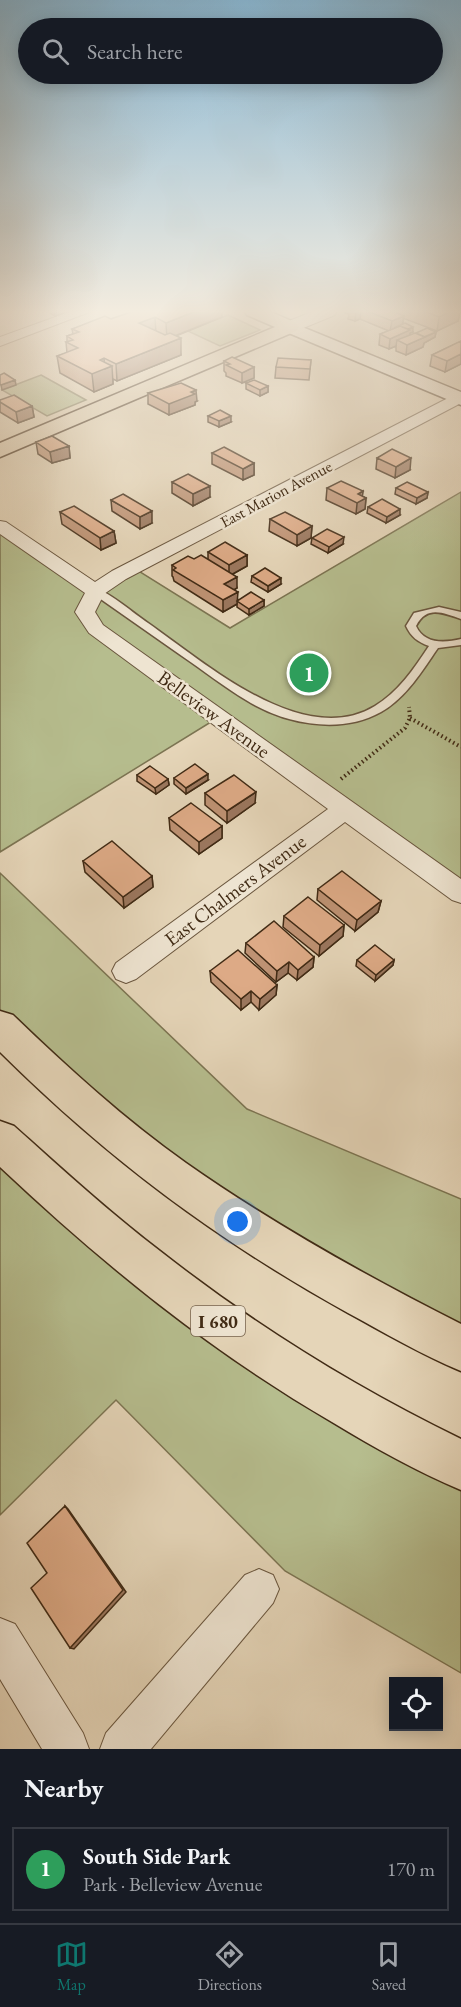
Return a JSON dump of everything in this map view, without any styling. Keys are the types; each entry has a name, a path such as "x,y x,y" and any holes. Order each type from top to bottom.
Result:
{"main road":[{"path":"0,450 135,393"},
{"path":"445,393 460,399"},
{"path":"0,1027 44,1071 106,1125 172,1177 302,1263 370,1302 461,1348"},
{"name":"I 680","path":"0,1140 103,1233 167,1284 262,1352 348,1405 461,1465"}],"street":[{"name":"East Marion Avenue","path":"95,591 119,575 460,399"},
{"path":"0,526 95,591"},
{"name":"Belleview Avenue","path":"95,591 88,601 85,612 96,629 461,893"},
{"name":"East Chalmers Avenue","path":"126,971 345,809"},
{"path":"122,1749 259,1589"},
{"path":"0,1640 67,1749"}],"lane":[{"path":"95,591 227,684 251,699 293,718 329,722 351,720 372,712 398,695 418,674 435,645"},
{"path":"461,616 442,610 432,610 417,615 411,626 418,638 435,645 461,642"}],"path":[{"path":"334,784 405,728 410,718 410,710 406,702 398,695"},
{"path":"410,718 461,747"}],"green space":[{"path":"7,393 73,393 86,400 47,416"},
{"path":"461,492 461,893 219,717 0,852 0,526 94,591 134,568 230,628"},
{"path":"0,873 247,1109 461,1199 461,1348 370,1302 0,1027"},
{"path":"0,1140 103,1233 461,1465 461,1673 285,1571 116,1400 0,1515"}],"building":[{"path":"148,393 192,393 195,394 169,404"},
{"path":"14,395 32,406 16,412 0,402"},
{"path":"220,410 231,416 219,421 208,416"},
{"path":"52,436 69,446 50,452 36,442"},
{"path":"224,447 254,463 243,469 212,453"},
{"path":"392,449 411,458 396,467 377,458"},
{"path":"188,474 210,486 193,494 172,482"},
{"path":"341,481 363,491 358,494 366,498 357,503 327,488"},
{"path":"407,482 428,492 417,498 396,488"},
{"path":"123,494 152,511 140,517 111,500"},
{"path":"382,499 400,509 387,517 368,507"},
{"path":"74,506 114,531 100,538 60,512"},
{"path":"285,512 312,526 297,535 270,519"},
{"path":"327,529 344,537 329,547 312,538"},
{"path":"225,542 247,555 229,565 208,552"},
{"path":"201,555 237,577 224,584 238,592 223,600 173,570 176,568 172,565 188,556 194,559"},
{"path":"265,568 281,578 268,586 252,576"},
{"path":"251,592 264,600 249,609 237,601"},
{"path":"195,764 208,774 186,788 174,778"},
{"path":"150,766 168,779 155,788 137,775"},
{"path":"234,775 256,792 227,811 205,793"},
{"path":"191,803 222,826 199,842 169,818"},
{"path":"112,841 152,876 123,897 83,861"},
{"path":"342,871 381,901 357,920 318,889"},
{"path":"308,897 344,925 320,945 284,916"},
{"path":"274,921 314,957 298,970 289,962 277,971 246,943"},
{"path":"375,945 394,960 376,975 357,960"},
{"path":"238,950 277,985 260,999 251,991 241,999 210,971"},
{"path":"65,1506 123,1590 70,1648 31,1588 47,1573 27,1543"}],"place":[{"name":"South Side Park","path":"309,673"}]}
